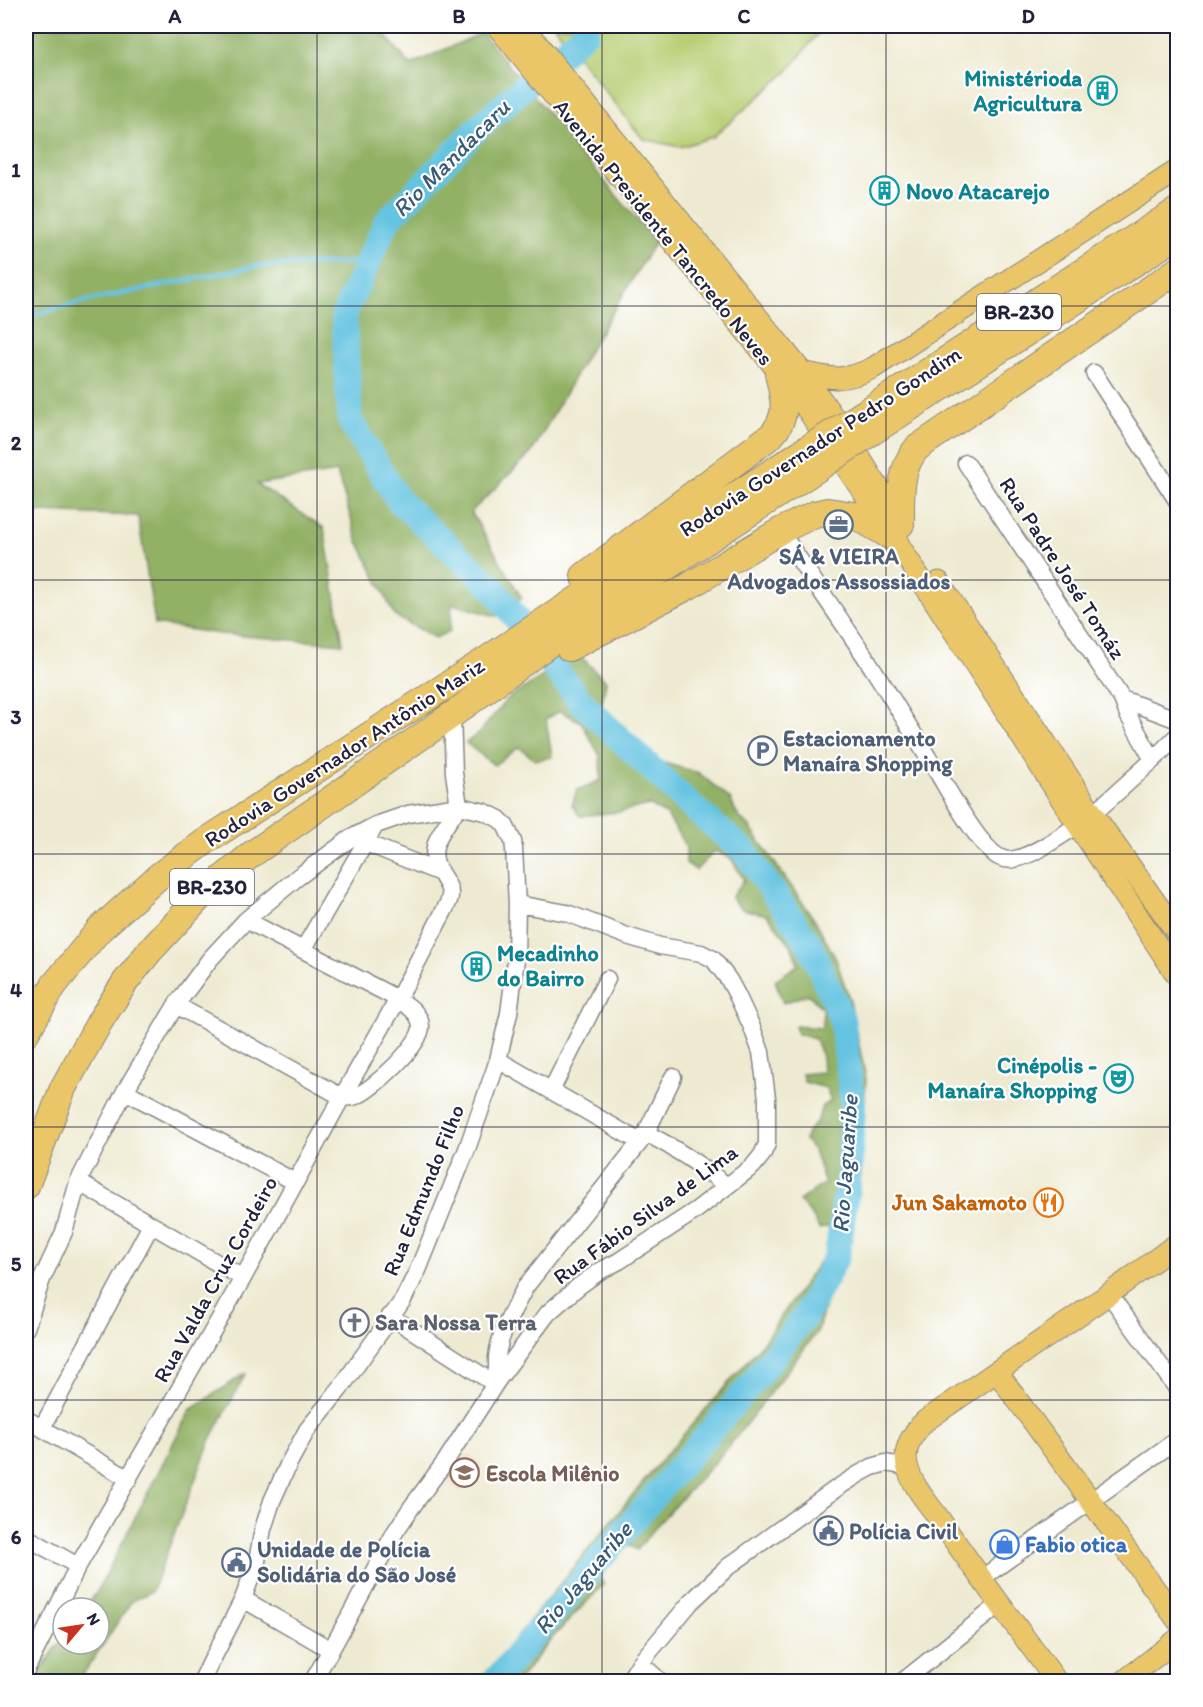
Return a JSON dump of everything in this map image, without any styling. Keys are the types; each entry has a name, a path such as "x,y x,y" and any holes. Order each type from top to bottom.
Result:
{"highway":[{"name":"Rodovia Governador Pedro Gondim","path":"542,636 811,460 1178,210"},
{"name":"Rodovia Governador Pedro Gondim","path":"852,430 1178,235"},
{"path":"542,636 689,586 780,531 815,513 828,511 854,515 898,531 906,465 917,448 1178,270"},
{"path":"495,667 542,636 772,435 780,426 784,415 790,372"},
{"name":"Rodovia Governador Antônio Mariz","path":"26,1033 54,985 99,930 160,875 206,842 456,679 495,667 542,636"},
{"name":"Rodovia Governador Antônio Mariz","path":"26,1185 63,1088 100,1021 126,981 149,952 201,896 252,854 478,696 495,667"}],"main road":[{"name":"Avenida Presidente Tancredo Neves","path":"509,30 561,89 790,372 796,393 852,430 898,531 1085,819"},
{"path":"790,372 841,379 873,368 1178,170"},
{"path":"1085,819 1178,934"},
{"path":"1085,819 1178,977"},
{"path":"1057,1682 915,1484 907,1467 906,1453 909,1442 925,1421 1109,1294 1178,1243"},
{"path":"997,1372 1178,1621"},
{"path":"1123,1682 1178,1639"}],"street":[{"path":"1094,374 1178,502"},
{"name":"Rua Padre José Tomáz","path":"966,463 1122,699 1128,715 1153,760"},
{"path":"780,531 876,673 965,818 978,836 1000,858 1016,860 1085,819 1178,735"},
{"path":"1122,699 1178,720"},
{"path":"438,872 434,857 435,845 459,806 452,756 452,715"},
{"path":"26,1328 42,1279 64,1232 78,1182 125,1091 176,1005 210,959 246,920 351,838 376,825 408,814 459,806"},
{"name":"Rua Edmundo Filho","path":"201,1682 243,1599 257,1561 263,1529 289,1463 308,1430 403,1300 418,1270 467,1149 498,1060 509,1013 516,958 517,904 513,841 510,833 493,815 459,806"},
{"path":"303,950 376,825"},
{"path":"366,843 438,872"},
{"name":"Rua Valda Cruz Cordeiro","path":"27,1662 78,1566 243,1278 398,999 445,909 450,892 438,872"},
{"name":"Rua Fábio Silva de Lima","path":"312,1682 395,1532 445,1462 496,1382 548,1313 593,1276 679,1222 753,1166 767,1144 767,1098 761,1052 737,994 713,959 701,953 660,946 627,936 567,913 517,904"},
{"path":"176,1005 342,1097 354,1097 373,1086 418,1038 421,1026 419,1017 412,1008 246,920"},
{"path":"551,1090 607,979"},
{"path":"498,1060 643,1137 678,1149 701,1164 727,1186"},
{"name":"Rua Fábio Silva de Lima","path":"496,1382 499,1346 526,1286 643,1137 673,1077"},
{"path":"125,1091 295,1182"},
{"path":"78,1182 243,1278"},
{"path":"42,1428 151,1225"},
{"path":"1109,1294 1178,1390"},
{"path":"390,1316 496,1382"},
{"path":"26,1419 129,1479"},
{"path":"982,1578 1178,1439"},
{"path":"628,1682 640,1663 691,1602 729,1566 837,1488 865,1471 886,1463 907,1467"},
{"path":"26,1537 78,1566"},
{"path":"243,1599 331,1650"},
{"path":"902,1682 1000,1604"},
{"path":"640,1663 661,1682"}],"shaded area":[{"name":"Escola Milênio","path":"468,1454 482,1465 462,1492 449,1482"}],"green space":[{"path":"26,26 378,26 410,65 482,33 655,242 532,452 471,512 522,598 496,616 452,604 450,631 435,638 395,616 357,539 337,472 257,484 324,528 343,644 220,634 155,624 138,516 40,512 26,515"},
{"path":"554,26 824,26 788,71 713,137 680,147 643,139"},
{"path":"569,659 583,659 606,681 600,714 650,759 699,773 730,799 738,816 749,826 816,922 836,959 850,1001 866,1079 859,1192 817,1332 727,1449 637,1550 628,1544 599,1576 604,1584 552,1638 518,1681 475,1681 492,1667 663,1458 759,1348 827,1251 834,1225 819,1229 813,1217 799,1201 825,1183 814,1151 805,1140 807,1132 818,1120 822,1106 831,1101 826,1088 804,1082 802,1074 823,1072 822,1057 815,1039 797,1034 795,1026 822,1028 823,1009 808,994 783,1003 775,980 798,965 791,945 767,915 742,909 731,898 744,880 731,858 715,851 696,870 686,863 686,847 667,815 649,805 619,812 580,816 572,805 577,790 601,780 600,756 581,722 560,711 546,719 552,757 535,760 519,747 494,765 466,743 480,732 507,699"},
{"path":"246,1373 211,1439 152,1591 131,1602 111,1632 111,1596 94,1596 190,1410"},
{"path":"51,1655 95,1656 80,1681 33,1681"}],"waterway":[{"name":"Rio Jaguaribe","path":"494,1682 753,1382 805,1316 837,1256 849,1174 853,1104 842,1019 809,943 745,852 691,806 581,702 491,586 399,501 350,421 344,314 387,221 481,125 586,32 585,26"},
{"path":"26,317 76,303 256,266 368,262"}],"place":[{"name":"Ministérioda Agricultura","path":"1103,91"},
{"name":"Novo Atacarejo","path":"885,191"},
{"name":"SÁ & VIEIRA Advogados Assossiados","path":"839,524"},
{"name":"Estacionamento Manaíra Shopping","path":"762,751"},
{"name":"Mecadinho do Bairro","path":"476,966"},
{"name":"Cinépolis - Manaíra Shopping","path":"1118,1078"},
{"name":"Jun Sakamoto","path":"1048,1202"},
{"name":"Sara Nossa Terra","path":"354,1322"},
{"name":"Escola Milênio","path":"465,1473"},
{"name":"Polícia Civil","path":"828,1531"},
{"name":"Fabio otica","path":"1004,1544"},
{"name":"Unidade de Polícia Solidária do São José","path":"236,1562"}],"water label":[{"name":"Rio Mandacaru","path":"451,158"}]}
